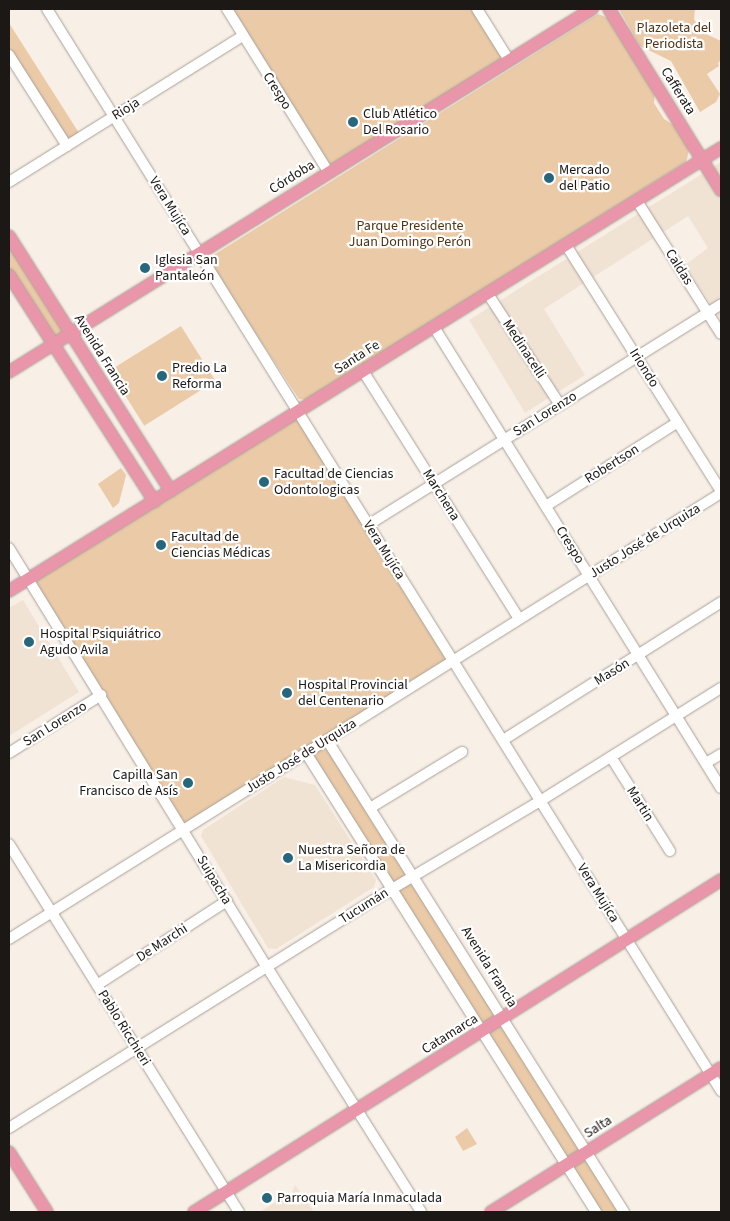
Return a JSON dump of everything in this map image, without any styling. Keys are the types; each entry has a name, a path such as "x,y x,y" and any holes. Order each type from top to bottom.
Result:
{"main road":[{"name":"Córdoba","path":"9,372 592,9"},
{"name":"Cafferata","path":"609,9 721,190"},
{"name":"Santa Fe","path":"9,591 721,148"},
{"name":"Avenida Francia","path":"9,236 170,490"},
{"path":"9,275 154,501"},
{"name":"Catamarca","path":"194,1212 721,880"},
{"name":"Salta","path":"490,1212 716,1071"},
{"path":"9,1152 47,1212"}],"street":[{"name":"Vera Mujíca","path":"47,9 540,801 628,940 716,1071 721,1090"},
{"name":"Crespo","path":"227,9 328,173"},
{"path":"477,9 509,60"},
{"name":"Rioja","path":"9,182 243,36"},
{"path":"9,55 67,146"},
{"name":"Caldas","path":"637,201 721,334"},
{"name":"Iriondo","path":"566,245 721,492"},
{"name":"Medinacelli","path":"488,294 560,405"},
{"name":"San Lorenzo","path":"368,525 721,304"},
{"name":"Crespo","path":"434,327 721,788"},
{"name":"Marchena","path":"363,371 519,619"},
{"name":"Robertson","path":"546,506 678,422"},
{"name":"Justo José de Urquiza","path":"9,939 721,492"},
{"name":"Suipacha","path":"9,548 267,967 421,1212"},
{"name":"Masón","path":"503,740 721,602"},
{"name":"Tucumán","path":"9,1128 413,876 540,801 721,688"},
{"name":"San Lorenzo","path":"9,753 101,695"},
{"name":"Avenida Francia","path":"327,740 624,1212"},
{"path":"370,808 462,752"},
{"path":"306,753 596,1212"},
{"path":"706,763 721,754"},
{"name":"Martin","path":"611,756 670,851"},
{"name":"Pablo Ricchieri","path":"9,844 239,1212"},
{"name":"De Marchi","path":"97,985 227,901"}],"shaded area":[{"path":"721,162 721,320 685,265 708,248 688,216 544,309 585,375 525,413 469,320"},
{"name":"Hospital Psiquiátrico Agudo Avila","path":"23,600 79,692 9,736 9,608"},
{"name":"Nuestra Señora de La Misericordia","path":"284,777 315,785 376,880 374,887 276,949 268,948 201,836 203,830"},
{"path":"295,1185 314,1212 260,1212 292,1192"}],"green space":[{"name":"Club Atlético Del Rosario","path":"227,9 477,9 509,60 329,173"},
{"name":"Plazoleta del Periodista","path":"619,9 695,9 694,19 698,27 706,34 721,41 721,60 718,63 719,66 707,74 720,94 716,102 700,112 671,61 640,46"},
{"name":"Parque Presidente Juan Domingo Perón","path":"598,14 608,18 655,92 654,103 664,119 675,126 687,145 689,151 686,162 307,400 299,399 210,265 212,256"},
{"path":"9,23 79,133 68,139 9,48"},
{"path":"9,236 71,333 54,344 9,275"},
{"name":"Predio La Reforma","path":"181,326 215,381 144,426 110,371"},
{"path":"298,412 453,660 327,739 624,1212 596,1212 306,753 184,830 28,579"},
{"path":"121,468 126,475 119,503 113,508 98,484"},
{"path":"467,1128 477,1144 463,1151 455,1137"}],"place":[{"name":"Club Atlético Del Rosario","path":"353,122"},
{"name":"Mercado del Patio","path":"549,178"},
{"name":"Iglesia San Pantaleón","path":"145,268"},
{"name":"Predio La Reforma","path":"162,376"},
{"name":"Facultad de Ciencias Odontologicas","path":"264,482"},
{"name":"Facultad de Ciencias Médicas","path":"161,545"},
{"name":"Hospital Psiquiátrico Agudo Avila","path":"29,642"},
{"name":"Hospital Provincial del Centenario","path":"287,693"},
{"name":"Capilla San Francisco de Asís","path":"188,783"},
{"name":"Nuestra Señora de La Misericordia","path":"288,858"},
{"name":"Parroquia María Inmaculada","path":"267,1198"}]}
